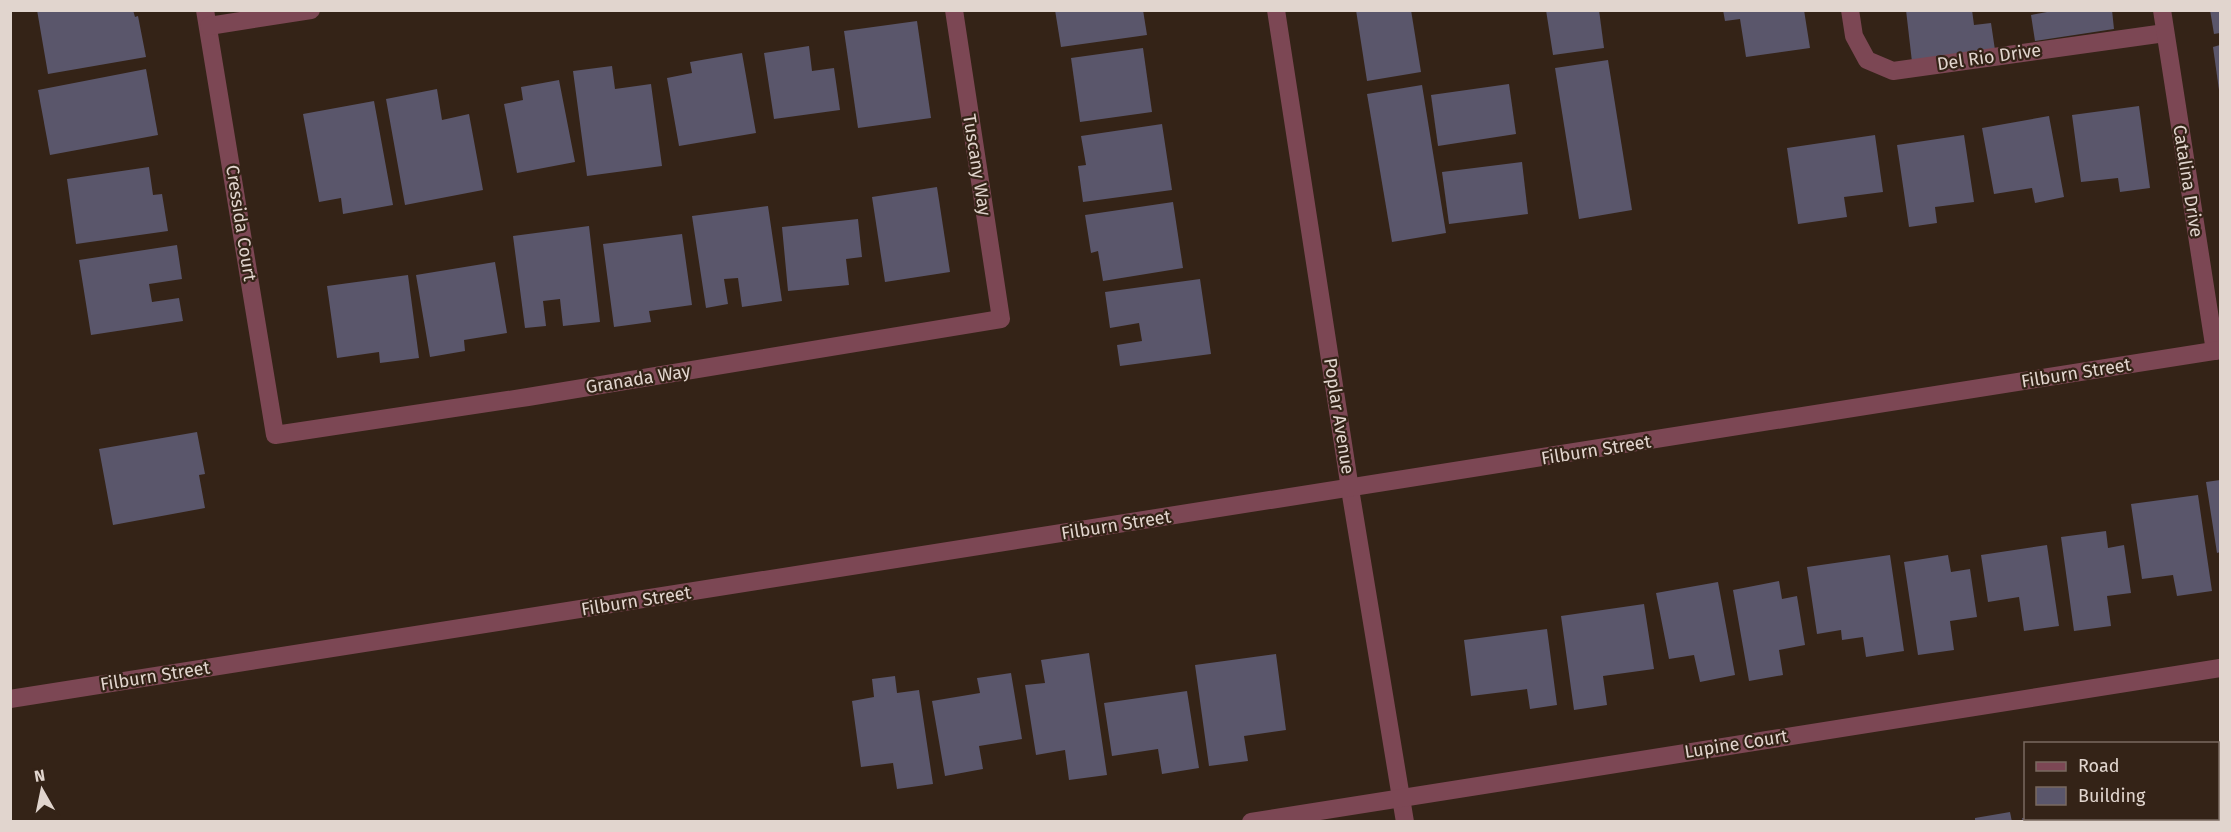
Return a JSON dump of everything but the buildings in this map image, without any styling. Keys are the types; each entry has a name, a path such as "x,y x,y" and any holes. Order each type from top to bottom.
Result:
{"street":[{"path":"207,18 311,10"},
{"name":"Tuscany Way","path":"954,10 1001,319"},
{"name":"Poplar Avenue","path":"1276,10 1350,489 1405,822"},
{"name":"Del Rio Drive","path":"1850,10 1854,36 1867,60 1893,71 2165,33"},
{"name":"Catalina Drive","path":"2162,10 2218,351"},
{"name":"Cressida Court","path":"207,18 275,435"},
{"name":"Granada Way","path":"275,435 528,397 1001,319"},
{"name":"Filburn Street","path":"10,699 2218,351"},
{"name":"Lupine Court","path":"1251,822 1401,796 2220,668"}]}
